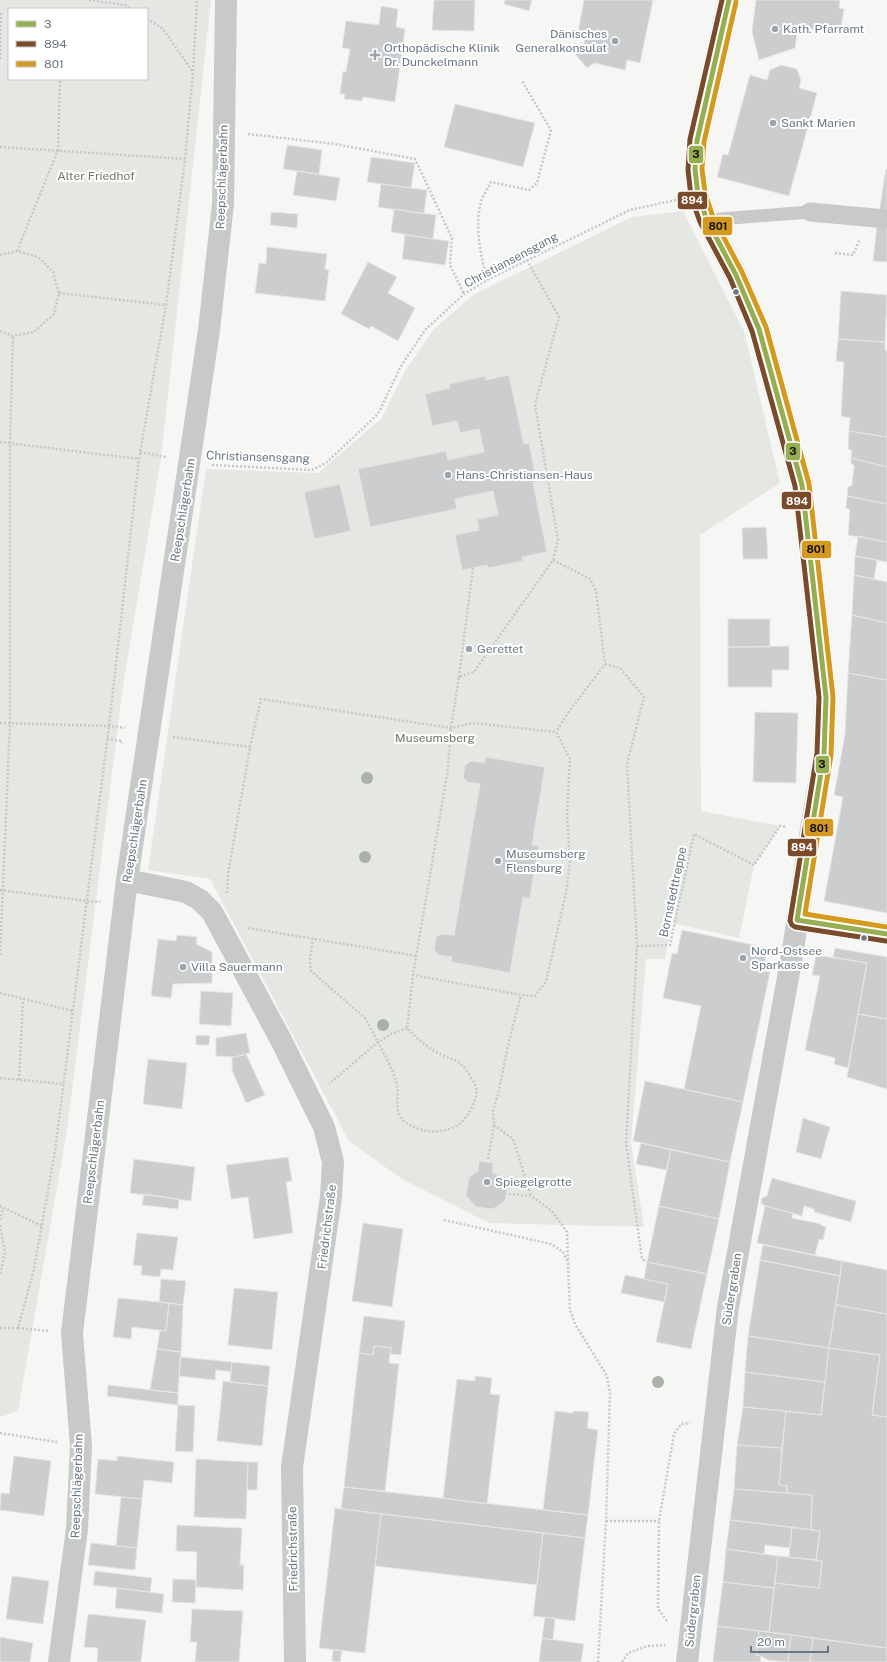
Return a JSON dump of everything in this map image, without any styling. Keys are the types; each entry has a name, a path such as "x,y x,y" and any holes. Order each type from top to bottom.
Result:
{"street":[{"name":"Reepschlägerbahn","path":"59,1662 77,1530 81,1446 72,1333 127,880 210,330 223,212 226,0"},
{"name":"Südergraben","path":"688,1655 728,1307 797,920 824,754 826,697 802,486 759,329 736,275 707,220 698,195 695,169 697,141 729,0"},
{"path":"810,212 887,219"},
{"name":"Friedrichstraße","path":"127,880 186,892 200,900 212,912 282,1040 324,1127 333,1162 330,1205 292,1467 295,1662"},
{"path":"797,920 887,934"}],"lane":[{"path":"707,220 810,212"}],"path":[{"path":"89,0 125,5 130,8"},
{"path":"18,1328 34,1269 55,1151 109,726 139,459 166,305 185,159 194,72 197,0"},
{"path":"0,14 0,61"},
{"path":"148,20 162,28 194,72"},
{"path":"17,251 58,150 60,80"},
{"path":"487,280 480,245 478,218 481,201 491,182 528,190 537,183 552,130 522,81"},
{"path":"224,131 335,144 415,159 452,238 450,265 464,294"},
{"path":"0,147 185,159"},
{"name":"Christiansensgang","path":"190,462 312,470 326,463 378,414 401,366 425,330 464,294 487,280 630,210 698,195"},
{"path":"835,253 853,255 861,237"},
{"path":"0,255 17,251 38,257 53,272 59,293 54,314 34,332 12,336 0,332"},
{"path":"459,677 474,672 553,560 558,540 535,404 559,317 527,260"},
{"path":"59,293 166,305"},
{"path":"0,955 10,724 10,442 12,336"},
{"path":"0,442 10,442 139,459"},
{"path":"553,560 590,579 596,591 605,664 570,710 556,732"},
{"path":"313,938 310,960 311,971 365,1018 396,1081 398,1091 397,1110 404,1120 416,1128 436,1132 457,1125 464,1119 472,1107 477,1095 476,1086 462,1065 456,1060 440,1055 429,1048 414,1036 407,1028 413,975 448,769 451,728 473,568"},
{"path":"605,664 620,668 644,697 627,764 637,946 626,1143 642,1259 647,1262"},
{"path":"228,874 250,747 261,700 451,728 473,723 556,732"},
{"path":"0,723 109,726 129,729"},
{"path":"413,975 521,995 535,996 546,982 566,892 570,861 568,814 570,759 556,732"},
{"path":"150,734 250,747"},
{"path":"107,739 122,741"},
{"name":"Bornstedttreppe","path":"637,946 670,945 694,834 754,865 780,826 811,829"},
{"path":"2,890 99,902"},
{"path":"246,928 417,956"},
{"path":"0,993 74,1010"},
{"path":"488,1159 494,1125 493,1110 498,1095 508,1045 521,995"},
{"path":"19,1080 23,999"},
{"path":"310,1100 378,1042 391,1034 407,1028"},
{"path":"0,1078 64,1084"},
{"path":"494,1125 513,1139 532,1196"},
{"path":"509,1194 532,1196 552,1211 567,1232 570,1310 576,1324 607,1376 610,1393 606,1521 598,1662"},
{"path":"0,1220 1,1207 42,1226"},
{"path":"444,1220 551,1244 563,1252 568,1263"},
{"path":"0,1225 5,1253 0,1274"},
{"path":"0,1328 18,1328 72,1333"},
{"path":"0,1433 81,1446"},
{"path":"667,1622 658,1609 659,1521 674,1434"},
{"path":"606,1521 659,1521"},
{"path":"622,1662 628,1653 648,1646 674,1644 688,1655"}],"green space":[{"name":"Alter Friedhof","path":"0,0 211,0 161,458 123,686 67,1130 18,1411 0,1417"},
{"name":"Museumsberg","path":"683,211 744,331 780,483 700,535 701,811 780,826 754,865 739,938 672,923 665,959 646,959 631,1143 644,1227 489,1223 402,1179 349,1141 210,879 148,870 206,469 318,473 382,418 405,371 433,330 473,295 632,217"}],"building":[{"path":"434,0 475,0 474,31 432,30"},
{"path":"505,0 532,0 529,11 504,4"},
{"name":"Dänisches Generalkonsulat","path":"584,0 653,0 640,63 627,60 625,70 594,63 587,68 575,54 583,48 586,34 578,32"},
{"name":"Kath. Pfarramt","path":"756,0 840,0 839,8 844,9 840,33 798,27 795,48 759,60 752,31"},
{"name":"Orthopädische Klinik Dr. Dunckelmann","path":"381,6 398,9 396,27 405,29 395,102 363,97 362,101 344,99 345,94 340,94 343,71 346,72 350,49 342,48 346,21 379,25"},
{"name":"Sankt Marien","path":"781,65 797,69 801,80 799,88 817,93 789,196 717,177 723,154 728,155 750,75 767,80 770,70"},
{"path":"455,104 535,123 523,167 444,147"},
{"path":"287,145 322,150 319,174 283,169"},
{"path":"371,157 415,163 411,188 367,182"},
{"path":"886,169 887,170 887,214 879,213"},
{"path":"297,171 340,178 336,201 293,195"},
{"path":"381,184 427,190 424,214 378,207"},
{"path":"394,209 436,215 433,239 391,232"},
{"path":"271,212 298,214 297,228 270,225"},
{"path":"877,224 887,225 887,262 873,261"},
{"path":"405,235 449,241 445,265 402,259"},
{"path":"267,247 327,254 325,269 329,270 325,301 255,293 259,263 266,264"},
{"path":"368,262 397,277 388,293 415,308 398,341 371,326 369,329 341,314"},
{"path":"841,291 887,295 885,342 838,339"},
{"path":"838,339 885,342 885,350 887,350 887,437 849,431 850,418 841,416 844,362 836,361"},
{"name":"Hans-Christiansen-Haus","path":"509,375 524,444 529,443 537,482 533,482 547,552 522,557 523,561 488,568 487,565 462,570 455,535 479,530 477,519 498,515 493,491 455,499 457,509 370,527 358,469 446,451 448,460 484,452 479,429 460,433 457,421 432,426 425,394 450,388 449,384 485,376 486,380"},
{"path":"849,431 887,437 887,467 851,458 852,450 848,449"},
{"path":"851,458 887,467 887,504 847,496 848,487 852,485 854,466 851,463"},
{"path":"340,484 351,531 314,539 304,492"},
{"path":"847,496 887,504 887,542 848,535 850,510 846,508"},
{"path":"766,527 768,559 743,559 742,528"},
{"path":"858,536 887,542 887,562 855,556"},
{"path":"855,556 877,560 874,579 854,575"},
{"path":"854,575 887,582 887,623 852,615"},
{"path":"852,615 887,623 887,680 848,673"},
{"path":"728,619 770,619 770,647 728,647"},
{"path":"789,646 789,670 772,670 772,687 728,687 728,647"},
{"path":"848,673 887,680 887,913 824,901 843,797 834,795 845,734"},
{"path":"755,712 798,713 796,783 753,782"},
{"path":"486,757 545,767 532,845 539,846 530,899 523,897 510,973 451,962 452,957 438,955 434,949 436,937 442,934 454,935 480,784 467,782 463,777 465,765 471,761 484,763"},
{"path":"682,930 768,948 763,971 770,972 743,1102 684,1089 701,1006 663,998 672,953 677,954"},
{"name":"Villa Sauermann","path":"177,935 197,937 196,944 212,952 212,983 173,984 171,998 151,996 158,939 176,941"},
{"path":"835,948 887,957 887,1019 858,1014 867,963 833,957"},
{"path":"816,955 867,963 848,1068 834,1064 835,1058 805,1050 820,976 812,975"},
{"path":"201,991 233,993 231,1026 199,1024"},
{"path":"858,1014 887,1019 887,1089 847,1077"},
{"path":"246,1033 250,1053 235,1057 216,1056 216,1038"},
{"path":"196,1035 210,1036 209,1045 196,1045"},
{"path":"246,1054 265,1095 246,1103 232,1070 232,1057"},
{"path":"148,1059 187,1063 182,1109 143,1104"},
{"path":"645,1081 743,1102 730,1162 633,1141"},
{"path":"803,1118 830,1127 821,1159 796,1152"},
{"path":"641,1143 671,1150 666,1170 636,1164"},
{"path":"671,1150 730,1162 719,1219 659,1206"},
{"path":"288,1157 292,1181 286,1182 293,1233 254,1239 248,1197 231,1199 226,1165"},
{"path":"134,1159 195,1167 191,1201 130,1193"},
{"name":"Spiegelgrotte","path":"479,1161 493,1163 493,1173 502,1177 508,1187 505,1201 493,1209 476,1207 466,1196 469,1177 478,1171"},
{"path":"772,1178 856,1201 851,1222 814,1212 814,1209 804,1206 802,1216 765,1206 761,1203 762,1198 767,1196"},
{"path":"144,1194 179,1199 178,1209 142,1205"},
{"path":"659,1206 719,1219 707,1274 647,1262"},
{"path":"765,1206 793,1213 792,1218 821,1224 826,1227 823,1240 819,1239 815,1255 757,1243"},
{"path":"363,1223 403,1229 392,1307 352,1301"},
{"path":"137,1233 178,1237 173,1270 161,1269 160,1277 141,1275 142,1266 133,1265"},
{"path":"763,1245 842,1261 840,1276 760,1260"},
{"path":"760,1260 840,1276 829,1348 748,1336"},
{"path":"842,1261 887,1270 887,1314 836,1305"},
{"path":"647,1262 707,1274 691,1349 656,1342 668,1284 644,1279"},
{"path":"625,1275 668,1284 664,1302 621,1293"},
{"path":"161,1279 186,1281 183,1305 159,1302"},
{"path":"234,1288 278,1292 272,1350 228,1345"},
{"path":"118,1298 169,1303 166,1331 132,1327 131,1339 113,1337"},
{"path":"169,1303 183,1305 181,1352 157,1349 160,1330 166,1331"},
{"path":"836,1305 887,1314 887,1417 872,1415 880,1355 829,1348"},
{"path":"364,1316 405,1321 401,1355 390,1354 391,1348 374,1346 373,1355 359,1353"},
{"path":"748,1336 829,1348 825,1382 745,1372"},
{"path":"374,1346 391,1348 389,1363 399,1364 385,1491 344,1487 359,1353 373,1355"},
{"path":"829,1348 880,1355 872,1415 887,1417 887,1648 769,1632 775,1583 819,1588 822,1561 816,1560 820,1531 811,1530 812,1495 787,1493 787,1486 779,1485 786,1411 821,1415"},
{"path":"157,1349 181,1352 178,1393 150,1390"},
{"path":"180,1357 232,1362 231,1372 216,1370 215,1380 179,1376"},
{"path":"232,1362 270,1366 268,1386 230,1382"},
{"path":"745,1372 825,1382 821,1415 743,1407"},
{"path":"475,1376 492,1378 490,1394 500,1395 487,1504 443,1498 457,1379 475,1381"},
{"path":"223,1381 268,1386 262,1446 217,1441"},
{"path":"108,1385 178,1393 178,1405 107,1396"},
{"path":"178,1405 195,1406 193,1452 175,1451"},
{"path":"743,1407 786,1411 782,1448 737,1445"},
{"path":"555,1411 573,1413 573,1411 589,1412 587,1428 598,1430 588,1515 543,1510"},
{"path":"737,1445 782,1448 779,1485 787,1486 787,1493 734,1489"},
{"path":"14,1456 51,1461 44,1516 0,1510 1,1493 9,1494"},
{"path":"117,1456 174,1462 172,1483 144,1480 142,1499 95,1494 98,1459 117,1461"},
{"path":"196,1459 248,1462 246,1519 194,1517"},
{"path":"248,1462 258,1462 257,1490 247,1490"},
{"path":"344,1487 588,1515 585,1538 341,1509"},
{"path":"734,1489 812,1495 811,1530 730,1520"},
{"path":"121,1497 142,1499 137,1548 116,1546"},
{"path":"335,1508 381,1514 365,1653 319,1648"},
{"path":"381,1514 543,1533 537,1585 375,1566"},
{"path":"730,1520 792,1527 790,1548 765,1545 764,1554 726,1549"},
{"path":"177,1525 242,1528 240,1565 244,1565 243,1590 196,1587 197,1552 176,1551"},
{"path":"792,1527 820,1531 816,1560 789,1557"},
{"path":"543,1533 585,1538 575,1621 533,1616"},
{"path":"91,1543 137,1548 135,1570 88,1565"},
{"path":"726,1549 778,1556 774,1588 723,1582"},
{"path":"778,1556 822,1561 819,1588 775,1583"},
{"path":"95,1571 152,1578 150,1592 93,1585"},
{"path":"12,1576 49,1581 43,1624 6,1619"},
{"path":"173,1579 196,1580 195,1603 172,1602"},
{"path":"723,1582 774,1588 769,1632 717,1626"},
{"path":"117,1588 164,1594 162,1613 115,1608"},
{"path":"192,1609 243,1611 239,1662 195,1662 197,1642 190,1642"},
{"path":"88,1614 146,1620 141,1662 97,1662 98,1648 84,1647"},
{"path":"545,1617 555,1618 553,1640 542,1638"},
{"path":"717,1626 759,1631 756,1655 761,1656 760,1662 713,1662"},
{"path":"759,1631 791,1635 788,1662 768,1660 756,1655"},
{"path":"791,1635 813,1638 810,1662 788,1662"},
{"path":"0,1637 33,1643 30,1662 0,1662"},
{"path":"542,1638 584,1644 581,1662 539,1662"},
{"path":"813,1638 887,1648 887,1662 810,1662"},
{"path":"333,1650 342,1651 340,1662 332,1661"}],"transit line":[{"name":"894","path":"722,0 690,139 688,170 691,197 700,222 730,278 752,331 795,486 819,697 817,753 790,921 795,927 886,941"},
{"name":"3","path":"729,0 697,141 695,169 698,195 707,220 736,275 759,329 802,485 826,697 824,754 797,920"},
{"name":"801","path":"736,2 704,142 702,169 705,193 713,217 742,272 766,327 809,484 833,697 831,755 805,914 887,927"},
{"name":"3","path":"797,920 887,934"}],"place":[{"name":"Kath. Pfarramt","path":"775,29"},
{"name":"Dänisches Generalkonsulat","path":"615,41"},
{"name":"Orthopädische Klinik Dr. Dunckelmann","path":"375,55"},
{"name":"Sankt Marien","path":"773,123"},
{"name":"Hans-Christiansen-Haus","path":"448,475"},
{"name":"Gerettet","path":"469,649"},
{"name":"Museumsberg Flensburg","path":"498,861"},
{"name":"Nord-Ostsee Sparkasse","path":"743,958"},
{"name":"Villa Sauermann","path":"183,967"},
{"name":"Spiegelgrotte","path":"487,1182"}]}
